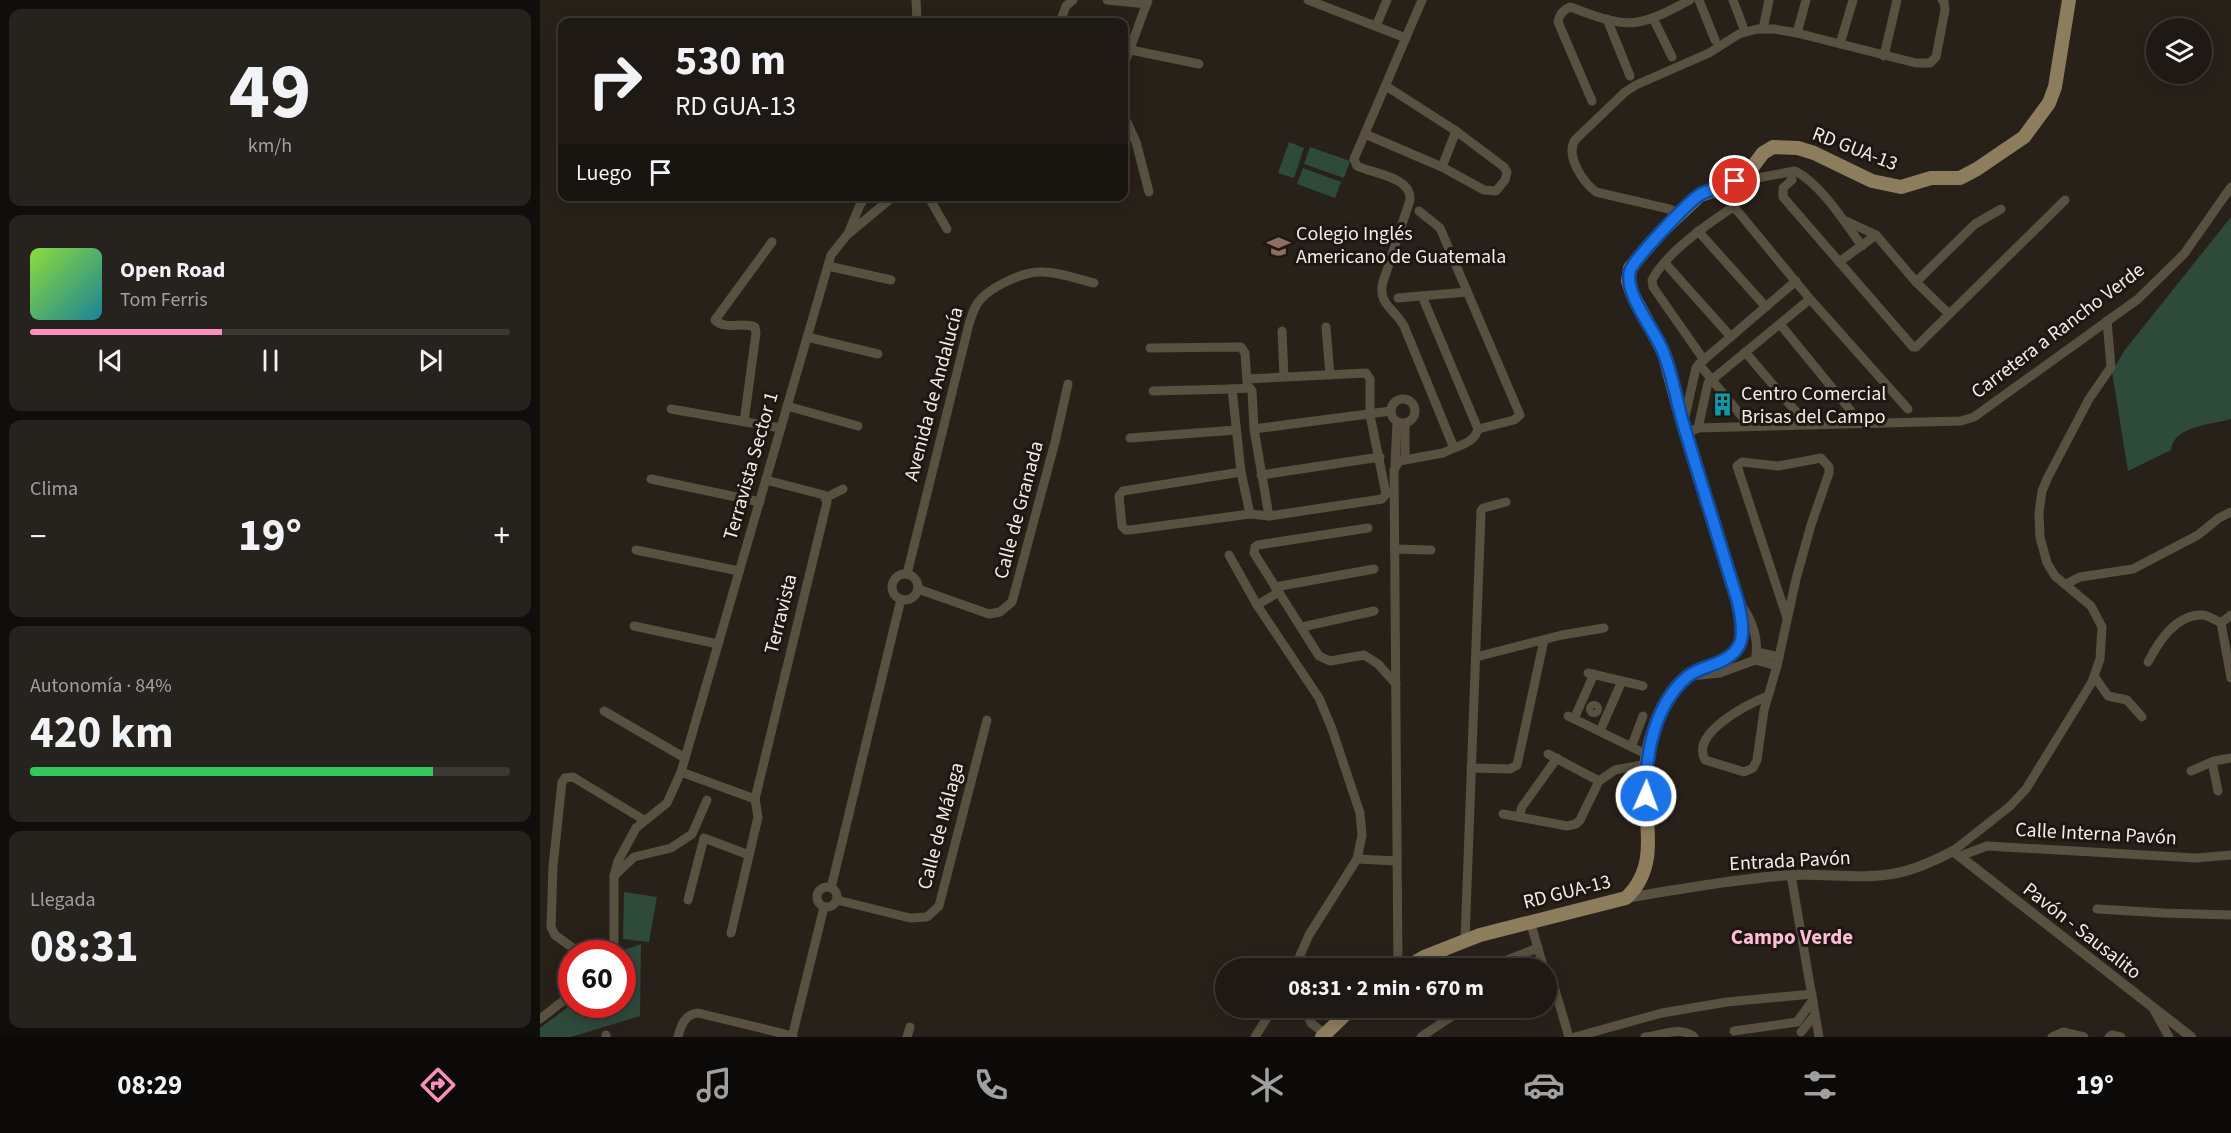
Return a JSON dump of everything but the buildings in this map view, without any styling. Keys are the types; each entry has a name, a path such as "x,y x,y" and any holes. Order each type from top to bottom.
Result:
{"main road":[{"name":"RD GUA-13","path":"1425,958 1465,940 1530,921 1626,898 1640,881 1648,857 1650,840 1645,783 1654,729 1667,701 1686,677 1697,670 1723,661 1734,654 1738,648 1743,627 1738,602 1689,429 1664,353 1632,293 1628,281 1630,268 1660,233 1700,195 1724,187 1748,173 1763,153 1773,147 1798,148 1814,153 1872,180 1901,187 1931,178 1960,178 1977,169 2024,137 2049,103 2055,87 2069,0"},
{"path":"1323,1036 1342,1018"}],"street":[{"path":"916,0 917,18"},
{"path":"1062,18 1066,6 1073,0"},
{"path":"1107,0 1148,2 1128,56"},
{"path":"1308,0 1406,38"},
{"path":"1376,26 1387,0"},
{"path":"1422,0 1354,163 1403,183 1411,194 1381,289 1382,298 1386,305 1398,315 1404,326 1454,448"},
{"path":"1592,101 1558,22 1558,17 1565,9 1570,8 1607,19 1637,22 1653,18 1690,0"},
{"path":"1699,0 1715,40"},
{"path":"1733,0 1745,32"},
{"path":"1763,28 1769,0"},
{"path":"1797,33 1806,0"},
{"path":"1840,44 1853,0"},
{"path":"1884,56 1897,0"},
{"path":"1681,214 1665,207 1596,192 1590,187 1572,158 1572,147 1575,140 1631,88 1709,53 1734,37 1763,28 1797,33 1916,63 1930,63 1936,57 1943,19 1944,2 1942,0"},
{"path":"1653,18 1672,57"},
{"path":"1607,19 1630,76"},
{"path":"1131,50 1199,64"},
{"path":"1365,134 1442,167 1484,190 1492,192 1499,189 1505,180 1507,171 1504,167 1456,131 1386,86"},
{"path":"1128,125 1136,142 1149,192"},
{"path":"1442,167 1456,131"},
{"path":"1735,181 1790,172 1800,174 1814,186 1844,220 1862,246"},
{"path":"1790,172 1792,180 1783,188 1783,197 1913,347 1916,347 2065,200"},
{"name":"Carretera a Rancho Verde","path":"1689,429 1961,421 1984,411 2138,299 2184,254 2231,187"},
{"path":"847,236 863,201"},
{"name":"Terravista Sector 1","path":"681,772 828,266 834,250 888,201"},
{"path":"931,201 947,230"},
{"path":"1744,419 1710,381 1702,362 1653,287 1653,277 1665,263 1698,231 1730,209 1737,209 1810,299 1908,409"},
{"path":"1916,282 1975,224 2001,209"},
{"path":"1419,211 1440,228 1520,415 1514,420 1478,429"},
{"path":"1844,220 1876,235 1916,282 1949,314"},
{"path":"1698,231 1766,307"},
{"path":"1839,262 1876,235"},
{"path":"744,422 755,327 750,324 724,326 715,320 772,243"},
{"path":"1665,263 1731,337"},
{"path":"828,266 891,280"},
{"name":"Avenida de Andalucía","path":"907,574 969,324 976,304 996,287 1035,272 1051,273 1089,282"},
{"path":"1689,429 1694,378 1702,362 1796,281"},
{"path":"1398,298 1467,292"},
{"path":"1395,465 1405,460 1443,453 1470,440 1477,434 1478,429 1422,296"},
{"path":"1689,429 1710,381 1810,299"},
{"path":"1957,853 2026,789 2094,676 2100,659 2102,627 2091,606 2055,576 2047,563 2040,537 2039,513 2042,491 2089,399 2111,367 2107,321"},
{"path":"1780,324 1851,411"},
{"path":"1326,327 1330,375"},
{"path":"1282,331 1284,377"},
{"path":"807,337 878,354"},
{"path":"1150,348 1241,347 1245,353 1247,383 1252,391 1254,429 1269,516"},
{"path":"1745,352 1798,414"},
{"path":"1153,391 1232,389 1247,383 1284,377 1362,373 1368,376 1370,415 1386,490 1382,499 1269,516 1250,514 1130,530 1122,526 1119,496 1123,491 1241,472"},
{"path":"1694,378 1710,381"},
{"name":"Calle de Granada","path":"918,589 988,614 1000,612 1012,602 1055,442 1068,384"},
{"path":"1232,389 1241,472 1250,514"},
{"path":"1391,411 1396,401 1411,402 1415,412 1413,417 1401,422"},
{"path":"787,406 858,426"},
{"path":"671,409 781,428"},
{"path":"1391,411 1401,422 1405,460"},
{"path":"1254,429 1391,411"},
{"path":"1398,958 1395,465 1401,422"},
{"path":"1130,438 1236,430"},
{"path":"1261,475 1380,458"},
{"path":"1768,696 1757,700 1718,724 1703,745 1702,756 1705,760 1744,772 1753,768 1803,553 1829,473 1829,466 1821,458 1778,466 1742,462 1737,466 1787,618"},
{"path":"651,478 759,502"},
{"path":"766,480 820,494 825,498 843,489"},
{"name":"Terravista","path":"731,933 758,817 755,799 827,502 825,498"},
{"path":"1465,940 1481,511 1483,508 1506,501"},
{"path":"2066,584 2080,577 2133,568 2198,534 2231,512"},
{"path":"1368,528 1255,547 1254,553 1323,658 1330,661 1364,655 1378,664 1396,684"},
{"path":"1395,549 1431,550"},
{"path":"636,550 740,571"},
{"path":"1228,555 1318,698 1332,729 1360,813 1361,841 1357,859 1310,935 1300,958"},
{"path":"1257,604 1277,590 1374,569"},
{"path":"907,574 916,580 918,589 910,598 901,599 895,594 892,586 898,576 907,574"},
{"path":"831,888 901,599"},
{"path":"1738,602 1747,612 1756,656"},
{"path":"1302,627 1374,611"},
{"path":"2148,662 2168,632 2186,618 2205,615 2221,623 2229,653 2231,678"},
{"path":"2221,623 2231,615"},
{"path":"634,626 718,644"},
{"path":"1476,657 1604,628"},
{"path":"1471,768 1510,769 1517,765 1544,640"},
{"path":"1686,677 1720,673 1756,656 1778,662"},
{"path":"1600,731 1594,710 1591,674 1643,686"},
{"path":"2094,676 2108,696 2127,700 2142,717"},
{"path":"1586,724 1594,710 1622,681"},
{"path":"1594,710 1571,717 1632,745 1648,759"},
{"path":"604,711 685,758"},
{"path":"1632,745 1643,716"},
{"name":"Calle de Málaga","path":"837,900 910,918 927,917 939,906 987,720"},
{"path":"1519,817 1522,807 1552,756 1599,781"},
{"path":"2191,771 2212,762 2231,758"},
{"path":"1503,814 1567,826 1576,824 1599,781 1615,770 1648,759"},
{"path":"2212,762 2218,791"},
{"path":"614,940 614,876 618,861 630,836 644,820 665,806 681,772 755,799"},
{"path":"562,940 555,935 551,927 553,866 562,782 565,778 573,777 644,820"},
{"path":"614,876 634,857 671,848 692,834 707,800"},
{"path":"688,900 704,838 749,855"},
{"name":"Calle Interna Pavón","path":"1957,853 1987,846 2196,858 2231,855"},
{"name":"Entrada Pavón","path":"1626,898 1716,883 1791,875 1897,873 1957,853"},
{"name":"Pavón - Sausalito","path":"1957,853 2154,1010 2177,1033"},
{"path":"1357,859 1397,861"},
{"path":"1791,875 1819,1037"},
{"path":"822,888 831,888 837,894 837,900 833,906 824,907 817,900 818,893 822,888"},
{"path":"678,1037 684,1020 698,1013 793,1036 824,907"},
{"path":"2097,909 2164,914 2231,915"},
{"path":"1530,921 1541,958"},
{"path":"1512,958 1538,948"},
{"path":"1440,950 1444,958"},
{"path":"1557,996 1569,1037"},
{"path":"1734,1031 1750,1033 1797,1022 1813,997"},
{"path":"1575,1037 1662,1013 1727,1002 1813,997"},
{"path":"540,1019 558,1005"},
{"path":"1802,1034 1815,1015"},
{"path":"1255,1037 1267,1018"},
{"path":"1309,1018 1323,1036"},
{"path":"1421,1037 1449,1018"},
{"path":"1797,1022 1802,1034"},
{"path":"907,1037 910,1027"},
{"path":"1645,1037 1680,1030 1694,1037"},
{"path":"2052,1037 2063,1032 2084,1037"},
{"path":"2109,1037 2112,1035 2121,1037"}],"green space":[{"path":"1289,142 1304,148 1294,178 1278,173"},
{"path":"1310,147 1350,161 1344,178 1304,164"},
{"path":"1303,168 1341,182 1335,198 1297,184"},
{"path":"2231,217 2231,419 2186,431 2179,435 2171,450 2128,471 2112,372 2124,351"},
{"path":"624,892 657,897 649,942 623,939"},
{"path":"641,944 640,1016 636,1017 636,946"},
{"path":"558,1015 558,1018 633,1018 571,1037 540,1037 540,1028"}],"place":[{"name":"Colegio Inglés Americano de Guatemala","path":"1278,246"},
{"name":"Centro Comercial Brisas del Campo","path":"1723,405"}],"district":[{"name":"Campo Verde","path":"1792,937"}],"route":[{"path":"1646,796 1645,783 1651,739 1667,701 1686,677 1734,654 1742,640 1743,627 1738,602 1683,424 1664,353 1628,281 1630,268 1638,258 1660,233 1700,195 1735,181"}]}
